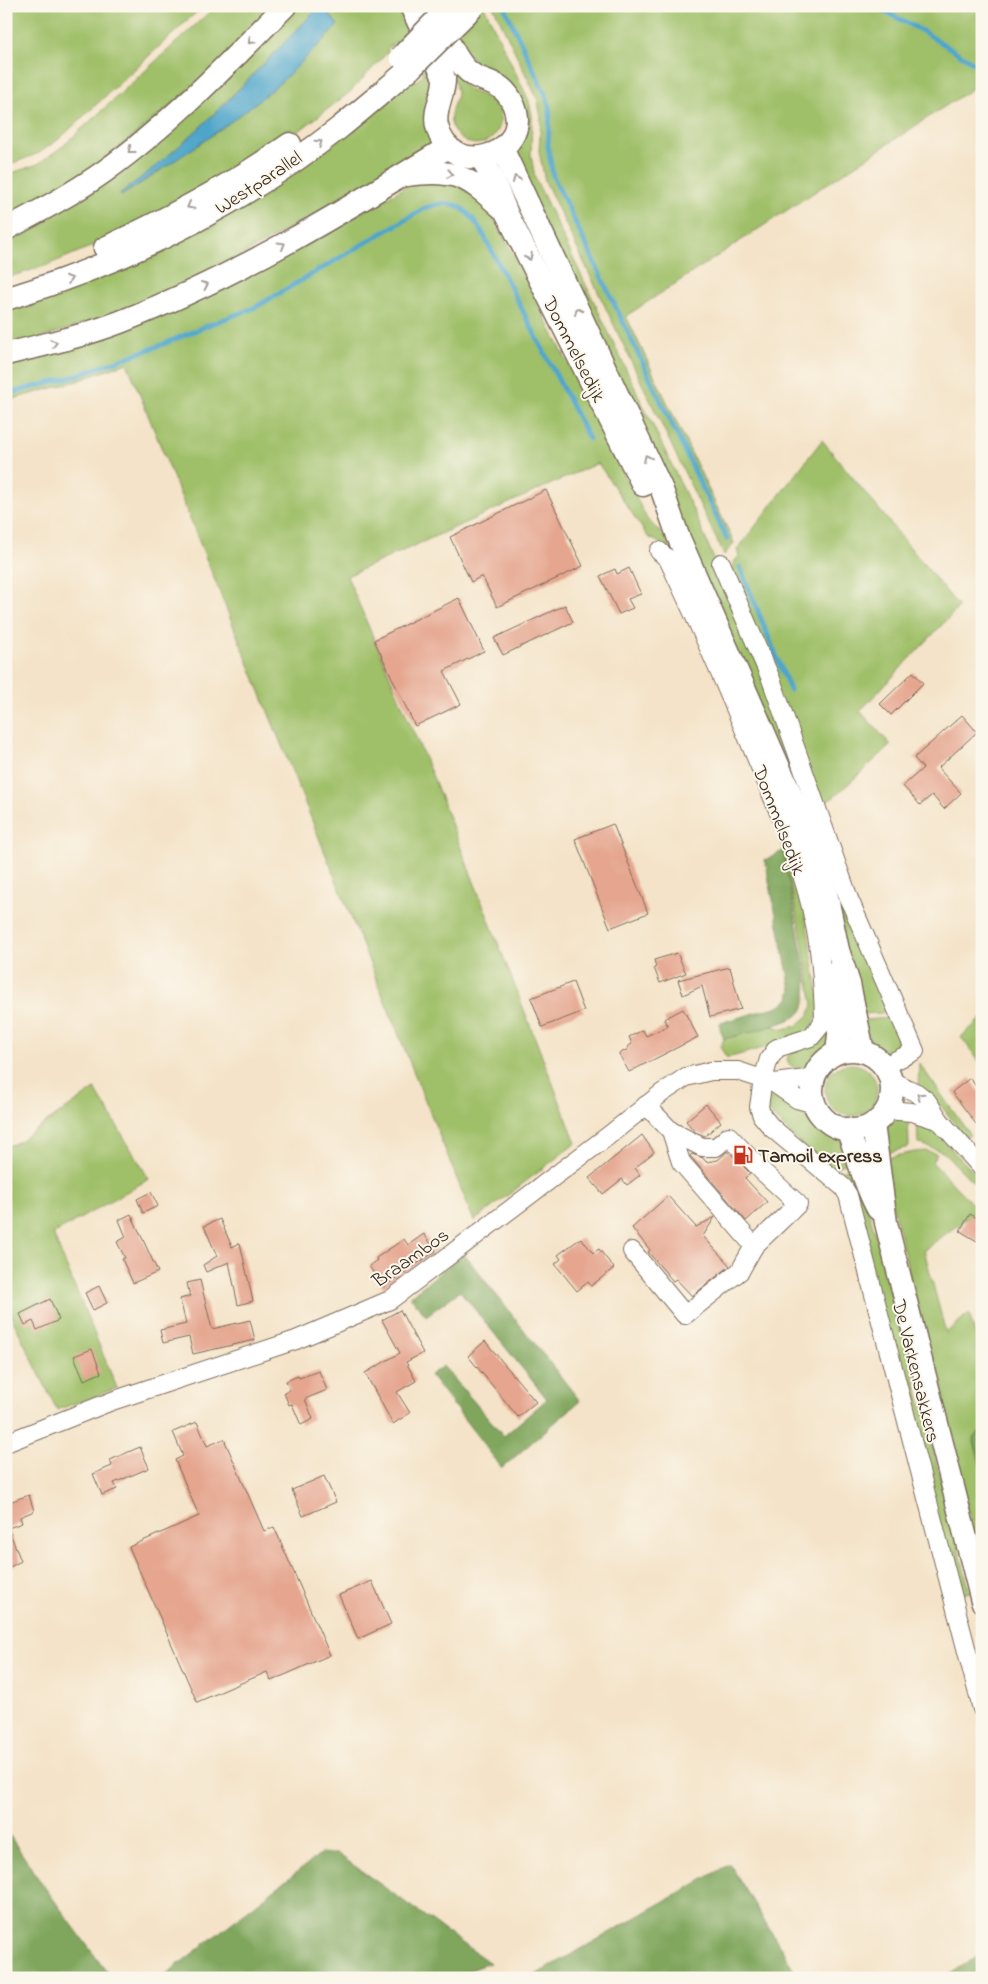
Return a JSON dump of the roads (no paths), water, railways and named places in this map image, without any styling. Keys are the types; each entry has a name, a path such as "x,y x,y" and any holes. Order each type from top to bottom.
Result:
{"main road":[{"path":"6,229 48,207 105,171 160,127 220,72 285,6"},
{"path":"411,6 444,78 444,90 436,114 436,124 440,136 448,147 465,157 482,158 502,148 512,135 516,121 515,108 510,96 497,84 472,74 465,68 432,6"},
{"name":"Westparallel","path":"6,284 92,254 173,215 268,159 406,63 450,6"},
{"name":"Westparallel","path":"6,299 49,286 97,268 182,229 221,207 272,175 338,129 406,63 474,6"},
{"path":"6,354 50,344 119,322 239,269 402,176 448,147"},
{"name":"Dommelsedijk","path":"502,148 662,490 678,536 792,797 826,893 838,950 849,984 863,1051"},
{"name":"Dommelsedijk","path":"482,158 507,214 648,496 678,536"},
{"path":"402,176 431,172 449,173 466,178 487,194 507,214"},
{"name":"Dommelsedijk","path":"837,1052 839,1035 836,983 838,950"},
{"path":"850,1049 871,1054 888,1074 890,1101 880,1117 865,1128 847,1129 828,1121 820,1114 814,1104 812,1092 814,1078 819,1066 837,1052 850,1049"},
{"path":"880,1117 886,1223 982,1601"},
{"path":"847,1129 857,1153 869,1194 886,1223"}],"street":[{"name":"Dommelsedijk","path":"659,551 668,559 722,674 782,821 799,867 814,920 819,950 824,1018 811,1037 777,1048 769,1059 768,1081"},
{"name":"Dommelsedijk","path":"721,563 771,679 849,899 914,1050 888,1074"},
{"name":"Braambos","path":"6,1443 112,1401 296,1340 390,1300 608,1136 679,1080 703,1072 730,1070 768,1081 797,1099 814,1104"},
{"path":"888,1074 927,1101 940,1120 982,1168"},
{"name":"Braambos","path":"768,1081 814,1078"},
{"name":"De Varkensakkers","path":"768,1081 758,1103 760,1112 779,1134 843,1187 848,1195 982,1709"},
{"path":"632,1252 685,1315 740,1271 754,1246 798,1204 762,1171 729,1136 716,1147 702,1146 671,1132 646,1105"},
{"path":"880,1117 912,1112 940,1120"},
{"path":"671,1132 681,1162 754,1246"}],"water":[{"path":"323,6 338,25 281,82 203,142 121,196 119,194 173,152 198,129 319,7"}],"waterway":[{"path":"504,6 547,98 550,112 548,147 553,176 727,539"},
{"path":"875,6 924,32 982,68"},
{"path":"6,394 69,378 159,346 254,308 425,208 443,203 458,206 464,210 481,230 589,439"},
{"path":"740,567 790,690"}],"place":[{"name":"Tamoil express","path":"743,1155"}]}
